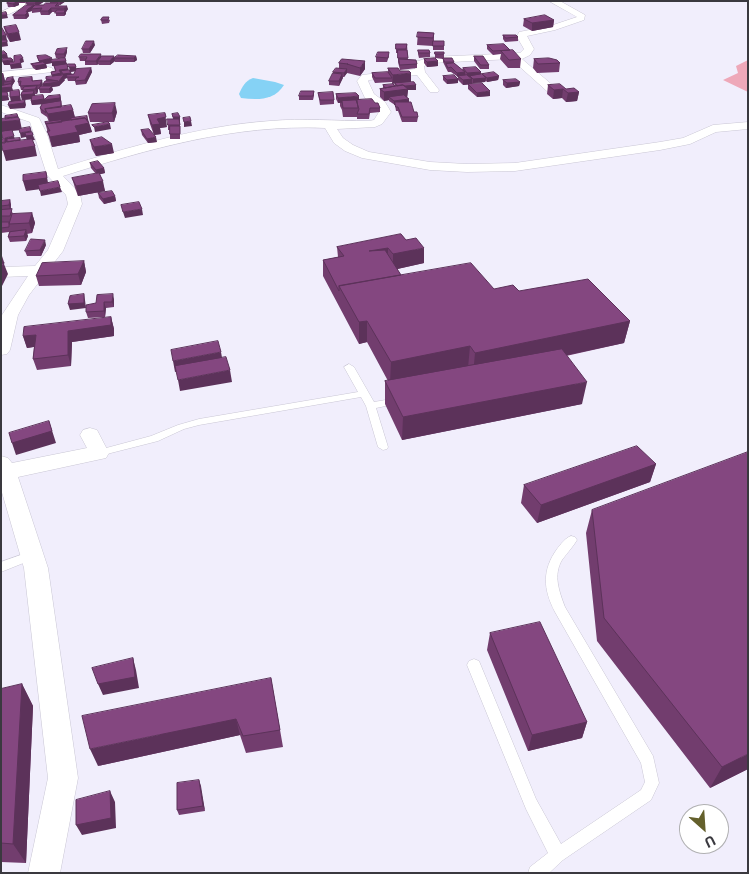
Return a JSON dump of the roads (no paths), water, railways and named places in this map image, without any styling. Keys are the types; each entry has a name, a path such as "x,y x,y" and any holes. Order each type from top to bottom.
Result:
{"street":[{"path":"1,15 32,1"},
{"path":"434,90 420,72 419,64 425,61 514,57 529,52 522,34 581,18 581,15 577,12 553,1"},
{"path":"514,57 553,92"},
{"path":"1,75 48,70"},
{"path":"54,175 130,151 245,128 278,124 366,125 378,122 385,112 384,108 369,96 362,81 379,75 420,72"},
{"path":"1,350 6,316 55,251 75,204 73,194 54,175 46,146 35,120 4,110"},
{"path":"330,124 338,140 349,148 366,155 430,166 467,168 515,167 660,146 686,141 712,129 748,125"},
{"path":"1,272 40,270"},
{"path":"44,873 63,778 36,568 3,468 95,444"}],"lane":[{"path":"349,367 371,406 382,447"},
{"path":"95,444 154,439 181,427 199,422 364,394"},
{"path":"371,406 404,400"},
{"path":"536,873 558,855 646,795 652,783 648,761 559,608 551,586 550,570 556,558 571,540"},
{"path":"1,567 32,555"},
{"path":"474,664 531,804 558,855"}],"water":[{"path":"253,78 284,85 270,97 259,99 241,98 239,94 243,87"}]}
